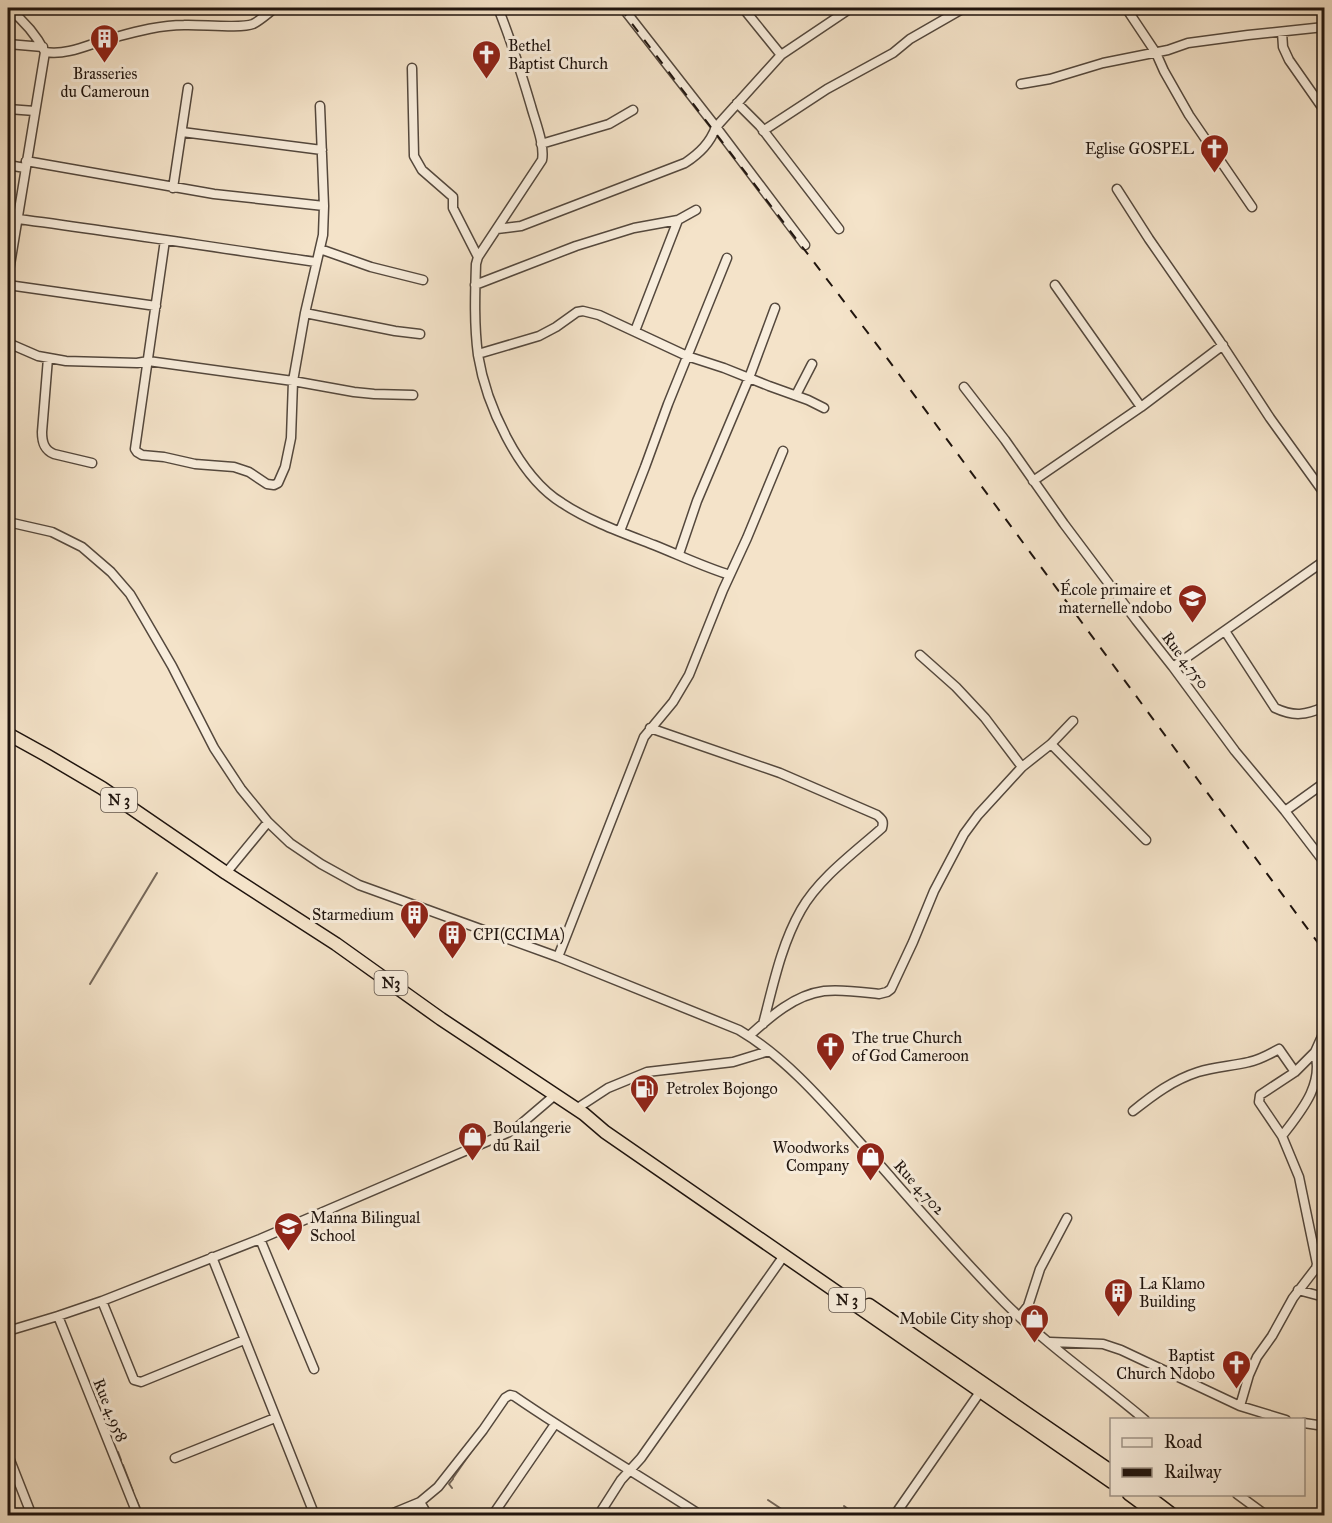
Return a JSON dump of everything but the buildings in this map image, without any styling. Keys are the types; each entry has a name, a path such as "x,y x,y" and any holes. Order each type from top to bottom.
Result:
{"highway":[{"name":"N 3","path":"8,734 102,788 226,873"},
{"name":"N3","path":"226,873 336,944 441,1019 555,1095"},
{"name":"N 3","path":"555,1095 783,1257 841,1291 1091,1463 1110,1480"},
{"name":"N 3","path":"580,1112 595,1117 614,1129 980,1392 1091,1463 1110,1471"},
{"path":"1132,1496 1159,1515"},
{"path":"1148,1496 1174,1515"}],"street":[{"path":"8,8 30,28 44,49 8,277"},
{"path":"8,44 44,49 56,54 106,39 159,27 251,25 275,8"},
{"path":"498,8 511,40 543,153 542,160 478,257 476,264 478,354 485,387 499,420 525,469 542,488 562,504 620,531 730,575"},
{"path":"623,8 805,245"},
{"path":"743,8 781,55"},
{"path":"497,229 521,226 692,159 711,140 716,127 781,55 851,8"},
{"path":"763,131 827,89 893,53 910,39 964,8"},
{"path":"1126,8 1156,53 1182,104 1252,207"},
{"path":"1021,84 1050,79 1103,63 1156,53 1188,43 1248,34 1282,33 1324,27"},
{"path":"1282,33 1283,47 1289,60 1324,110"},
{"path":"412,68 414,156 422,170 453,197 453,208 478,257"},
{"path":"173,188 188,88"},
{"path":"737,103 753,118 839,229"},
{"path":"165,240 135,449 142,455 195,464 234,467 249,472 267,484 274,485 278,483 285,467 291,438 293,381 305,313 323,235 320,106"},
{"path":"8,108 35,111"},
{"path":"541,144 609,124 633,110"},
{"path":"182,132 322,150"},
{"path":"8,165 26,164 214,194 324,206"},
{"path":"1117,189 1270,418 1324,493"},
{"path":"475,285 576,246 634,228 678,220 696,210"},
{"path":"18,219 316,262"},
{"path":"635,331 678,220"},
{"path":"320,249 371,267 423,280"},
{"path":"620,531 727,258"},
{"path":"8,285 156,306"},
{"path":"1055,285 1141,407"},
{"path":"679,554 697,501 749,378 775,308"},
{"path":"478,354 538,336 580,311 599,315 687,356 796,395 824,408"},
{"path":"305,313 420,334"},
{"path":"8,343 26,352 66,361 137,363 148,361 293,381 354,392 413,395"},
{"path":"1033,481 1141,407 1223,345"},
{"path":"48,358 42,440 49,452 92,463"},
{"path":"796,395 812,364"},
{"name":"Rue 4.750","path":"964,387 1235,751 1324,862"},
{"path":"558,957 644,737 673,702 689,675 783,451"},
{"name":"Rue 4.702","path":"8,522 52,532 82,547 111,572 130,594 172,666 214,748 241,789 268,822 290,843 321,864 359,885 558,957 749,1036 769,1051 828,1106 1006,1304 1049,1342 1144,1418"},
{"path":"1173,666 1324,561"},
{"path":"1225,631 1275,708 1296,715 1324,706"},
{"path":"920,656 956,687 986,718 1022,767"},
{"path":"749,1036 776,1012 823,991 879,994 891,989 934,891 964,834 978,815 1022,767 1051,744 1073,721"},
{"path":"650,728 780,773 877,815 884,824 813,892 801,910 789,935 763,1024"},
{"path":"1051,744 1146,840"},
{"path":"1285,811 1324,783"},
{"path":"226,873 268,822"},
{"path":"1240,1406 1257,1357 1298,1290 1316,1268 1317,1260 1299,1178 1282,1136 1258,1099 1260,1095 1295,1072 1315,1052 1324,1032"},
{"path":"1133,1111 1152,1095 1183,1077 1220,1066 1249,1062 1280,1049 1295,1072"},
{"path":"580,1112 608,1088 647,1072 733,1062 769,1051"},
{"path":"1282,1136 1308,1100 1317,1072 1315,1052"},
{"path":"8,1331 102,1301 260,1239 514,1130 555,1095"},
{"path":"1020,1316 1028,1306 1040,1269 1067,1218"},
{"path":"260,1239 314,1369"},
{"path":"212,1257 315,1515"},
{"path":"597,1515 621,1480 641,1458 783,1257"},
{"path":"1298,1290 1324,1297"},
{"path":"102,1301 134,1380 137,1382 244,1340"},
{"name":"Rue 4.958","path":"58,1316 138,1515"},
{"path":"1049,1342 1103,1344 1240,1406 1280,1418"},
{"path":"894,1515 980,1392"},
{"path":"386,1515 420,1502 438,1487 505,1398 510,1395 702,1515"},
{"path":"175,1458 275,1418"},
{"path":"1305,1423 1324,1426"},
{"path":"492,1515 555,1424"},
{"path":"8,1455 10,1470 32,1515"},
{"path":"1240,1496 1267,1515"},
{"path":"420,1502 428,1515"}],"waterway":[{"path":"90,984 157,873"},
{"path":"453,1478 476,1445"},
{"path":"118,1452 121,1460"},
{"path":"123,1465 133,1491"},
{"path":"452,1488 449,1484 453,1479"},
{"path":"136,1499 143,1516"},
{"path":"768,1500 792,1516"},
{"path":"844,1506 852,1512"}],"railway":[{"path":"620,8 884,354 1324,951"}],"place":[{"name":"Brasseries du Cameroun","path":"105,64"},
{"name":"Bethel Baptist Church","path":"487,80"},
{"name":"Eglise GOSPEL","path":"1215,174"},
{"name":"École primaire et maternelle ndobo","path":"1193,624"},
{"name":"Starmedium","path":"415,940"},
{"name":"CPI(CCIMA)","path":"452,960"},
{"name":"The true Church of God Cameroon","path":"831,1072"},
{"name":"Petrolex Bojongo","path":"645,1114"},
{"name":"Boulangerie du Rail","path":"472,1162"},
{"name":"Woodworks Company","path":"870,1182"},
{"name":"Manna Bilingual School","path":"289,1252"},
{"name":"La Klamo Building","path":"1118,1318"},
{"name":"Mobile City shop","path":"1034,1344"},
{"name":"Baptist Church Ndobo","path":"1236,1390"}]}
